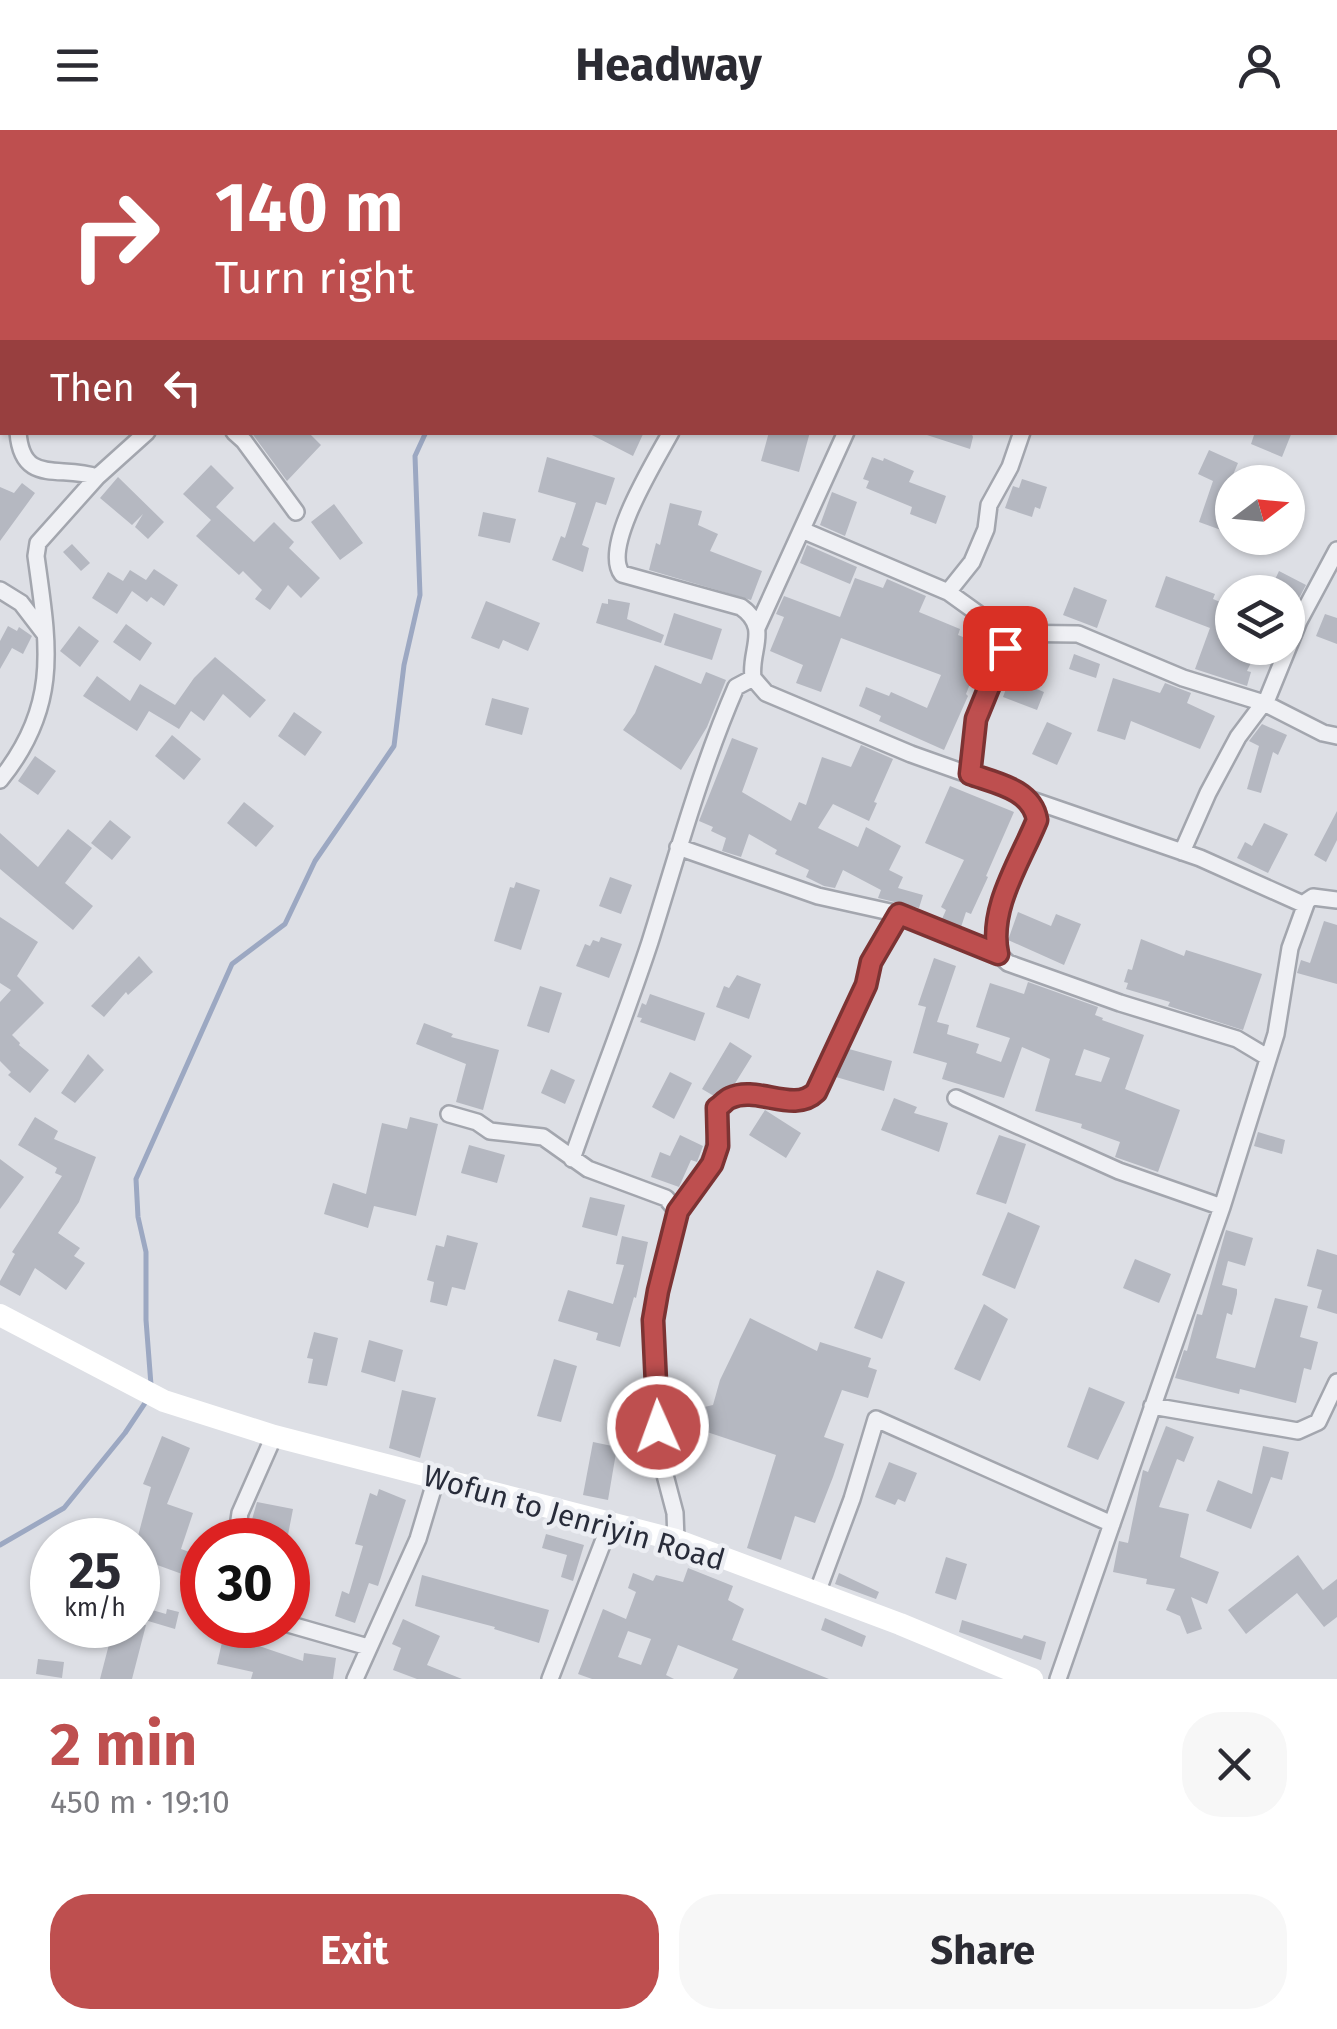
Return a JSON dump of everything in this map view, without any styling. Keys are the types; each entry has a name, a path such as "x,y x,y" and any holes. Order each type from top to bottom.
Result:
{"street":[{"path":"18,435 19,446 35,469 97,476"},
{"path":"0,780 41,710 49,660 36,556 38,543 97,476 144,435"},
{"path":"237,435 296,512"},
{"path":"669,435 642,484 619,542 618,569 622,574 741,607 751,614 757,628"},
{"path":"845,435 757,628 753,678 766,693 1026,798 1037,820 1009,880 996,932 998,954"},
{"path":"948,592 972,562 986,530 989,506 1010,467 1021,435"},
{"path":"802,530 948,592 1004,634 1078,634 1183,678 1264,703 1337,736"},
{"path":"1182,852 1223,765 1264,703 1299,620 1331,572 1337,550"},
{"path":"0,590 21,603 44,632"},
{"path":"970,774 973,728 1000,664 1004,634"},
{"path":"572,1160 736,687 753,678"},
{"path":"1026,798 1182,852 1305,905"},
{"path":"678,847 818,896 899,914 998,954 1008,963 1237,1040 1267,1057"},
{"path":"1058,1679 1222,1208 1276,1034 1290,948 1305,905 1313,896 1337,900"},
{"path":"676,1540 675,1512 660,1456 653,1320 678,1211 712,1164 718,1146 717,1108 730,1098 750,1094 804,1100 816,1092 866,985 871,962 899,914"},
{"path":"956,1098 1119,1171 1222,1208"},
{"path":"449,1114 490,1131 543,1136 588,1169 666,1198 678,1211"},
{"name":"Wofun to Jenriyin Road","path":"0,1315 164,1401 274,1436 676,1540 1032,1679"},
{"path":"1152,1406 1298,1431 1318,1422 1337,1382"},
{"path":"817,1593 876,1420 1112,1524"},
{"path":"239,1518 274,1436"},
{"path":"355,1679 418,1539 436,1479"},
{"path":"550,1679 610,1524"},
{"path":"310,1630 368,1647"}],"building":[{"path":"253,435 311,435 321,445 287,481"},
{"path":"592,435 643,435 633,456"},
{"path":"768,435 809,435 799,472 761,461"},
{"path":"927,435 972,435 970,449"},
{"path":"1254,435 1291,435 1282,457 1251,444"},
{"path":"1209,450 1238,463 1215,465 1215,528 1199,522 1213,481 1198,474"},
{"path":"547,457 615,478 606,505 596,502 582,545 589,548 583,572 552,560 561,536 565,538 576,503 538,492"},
{"path":"872,457 914,471 909,482 946,496 936,524 910,514 912,507 866,488 869,481 863,479"},
{"path":"211,465 234,488 216,507 254,542 274,522 294,542 289,548 320,578 301,598 288,585 270,610 255,599 262,590 243,571 239,575 196,536 211,520 183,494"},
{"path":"118,477 164,522 148,539 135,527 143,514 132,525 100,498"},
{"path":"1022,479 1047,487 1040,509 1035,507 1032,517 1005,508 1013,486 1019,488"},
{"path":"22,483 35,493 0,541 0,487 14,493"},
{"path":"832,492 857,502 845,536 820,525"},
{"path":"670,503 702,511 698,525 718,534 710,551 762,571 751,600 649,570 656,543 660,545"},
{"path":"334,504 363,543 340,560 311,522"},
{"path":"483,512 516,519 510,543 478,536"},
{"path":"72,544 90,563 81,571 63,552"},
{"path":"807,545 857,567 850,584 800,563"},
{"path":"154,569 178,585 164,606 151,597 147,602 132,591 117,614 92,598 108,572 123,581 130,570 146,580"},
{"path":"1166,576 1215,594 1215,665 1250,665 1247,686 1195,669 1210,628 1155,607"},
{"path":"855,578 883,588 887,579 926,596 919,612 960,629 958,635 985,646 944,750 879,721 881,716 859,706 866,687 889,696 891,692 927,708 941,675 841,638 821,692 796,683 803,665 770,651 784,617 776,614 784,596 840,617"},
{"path":"1074,587 1107,600 1097,628 1063,615"},
{"path":"608,599 630,603 627,619 664,635 661,643 596,623 602,603 608,604"},
{"path":"486,601 540,623 528,651 503,640 499,649 471,638"},
{"path":"674,613 722,629 712,660 664,645"},
{"path":"1325,614 1337,618 1337,644 1316,636"},
{"path":"126,624 152,643 140,661 113,642"},
{"path":"8,626 17,631 19,627 32,636 23,654 12,648 0,669 0,641"},
{"path":"79,626 99,641 80,667 60,651"},
{"path":"1074,654 1100,664 1096,678 1069,669"},
{"path":"215,657 266,700 250,718 223,694 204,721 191,711 179,729 149,711 137,731 83,696 97,676 130,701 140,684 175,705"},
{"path":"655,665 701,684 706,672 726,680 707,727 681,770 623,730 635,713"},
{"path":"1010,678 1044,692 1037,710 1003,697"},
{"path":"1113,678 1160,693 1165,683 1191,693 1187,703 1215,716 1200,749 1131,721 1125,740 1097,731"},
{"path":"492,698 529,708 522,735 485,725"},
{"path":"294,712 322,732 305,756 278,736"},
{"path":"1047,722 1072,733 1057,765 1032,754"},
{"path":"1262,724 1287,735 1278,755 1273,752 1261,793 1247,789 1259,746 1249,741"},
{"path":"172,735 201,759 184,780 155,756"},
{"path":"732,738 758,748 742,792 791,821 799,802 806,805 822,757 851,767 861,745 893,759 869,821 833,804 818,828 858,847 866,827 901,846 889,870 903,877 898,888 923,895 919,908 878,898 881,890 843,870 835,888 824,886 806,877 809,870 775,854 777,850 749,834 741,857 722,851 726,838 699,821"},
{"path":"35,756 56,771 38,795 18,781"},
{"path":"950,786 1014,812 971,914 966,912 961,927 942,919 946,910 941,907 964,860 925,843"},
{"path":"244,802 274,826 256,847 227,823"},
{"path":"1337,811 1337,840 1326,862 1314,855"},
{"path":"110,820 131,837 112,860 91,843"},
{"path":"1264,823 1288,834 1268,873 1237,858 1245,842 1252,846"},
{"path":"68,829 92,848 65,883 93,906 73,930 0,869 0,833 38,867"},
{"path":"610,877 632,885 621,914 599,906"},
{"path":"516,882 540,890 521,950 494,941 510,887 514,888"},
{"path":"1018,912 1051,926 1056,914 1081,924 1064,965 1008,940"},
{"path":"0,917 38,942 17,976 44,1003 12,1035 49,1070 30,1093 8,1075 11,1072 0,1061 0,1002 11,990 0,983"},
{"path":"1324,921 1337,925 1337,984 1297,973 1301,960 1310,963"},
{"path":"601,937 622,944 609,978 576,966 585,944 590,946"},
{"path":"1141,939 1184,956 1186,950 1262,974 1243,1030 1126,989 1128,983 1124,982 1128,969 1132,970"},
{"path":"139,956 153,972 128,995 126,992 104,1017 91,1006"},
{"path":"934,958 956,966 937,1022 949,1025 947,1034 979,1044 976,1053 1001,1062 1010,1038 976,1027 990,983 1024,994 1028,982 1098,1007 1095,1015 1102,1020 1144,1035 1125,1089 1180,1110 1158,1172 1115,1157 1120,1142 1081,1128 1082,1124 1035,1111 1050,1059 1022,1047 1004,1098 942,1079 947,1063 913,1053 926,1007 918,1005","holes":["1084,1049 1110,1058 1101,1082 1075,1075"]},
{"path":"737,975 761,984 749,1019 716,1007 724,986 729,988"},
{"path":"540,986 562,993 549,1033 527,1026"},
{"path":"650,994 705,1013 695,1041 640,1022 642,1018 637,1017 642,1003 646,1005"},
{"path":"424,1023 453,1034 451,1037 499,1050 483,1110 456,1102 466,1064 416,1044"},
{"path":"730,1042 752,1056 734,1085 714,1096 702,1089"},
{"path":"849,1049 892,1061 884,1091 836,1077"},
{"path":"88,1054 104,1070 75,1103 61,1093"},
{"path":"551,1069 575,1080 565,1104 541,1093"},
{"path":"670,1072 692,1083 674,1119 652,1107"},
{"path":"894,1098 917,1107 914,1113 948,1123 939,1152 881,1130"},
{"path":"765,1110 801,1133 786,1158 749,1135"},
{"path":"35,1117 58,1131 54,1139 96,1157 79,1202 58,1233 80,1248 74,1256 85,1263 66,1290 35,1268 20,1296 0,1285 0,1281 15,1254 12,1252 62,1176 55,1173 57,1168 18,1145"},
{"path":"410,1117 438,1124 416,1216 374,1206 368,1228 324,1214 333,1183 366,1194 382,1123 407,1129"},
{"path":"1258,1132 1285,1140 1282,1154 1254,1146"},
{"path":"680,1135 703,1146 697,1162 691,1160 679,1187 651,1177 660,1152 670,1156"},
{"path":"999,1135 1026,1144 1006,1204 976,1194"},
{"path":"469,1145 505,1155 497,1183 461,1173"},
{"path":"0,1159 24,1177 0,1209"},
{"path":"590,1197 625,1205 617,1236 582,1227"},
{"path":"1008,1212 1040,1226 1015,1289 982,1275"},
{"path":"1226,1230 1253,1238 1245,1266 1228,1261 1222,1285 1237,1289 1237,1294 1232,1315 1227,1313 1216,1358 1255,1368 1275,1298 1308,1306 1300,1337 1318,1342 1311,1370 1304,1368 1296,1403 1175,1378 1197,1314 1202,1315"},
{"path":"447,1235 478,1243 465,1290 452,1287 447,1306 430,1302 434,1282 427,1280 436,1245 444,1247"},
{"path":"622,1236 648,1242 620,1347 596,1340 598,1333 558,1321 568,1290 613,1304 624,1265 616,1264"},
{"path":"1317,1249 1337,1255 1337,1314 1317,1308 1322,1290 1307,1286"},
{"path":"1135,1259 1171,1274 1159,1303 1123,1288"},
{"path":"877,1270 905,1282 882,1339 854,1328"},
{"path":"984,1304 1008,1319 980,1381 954,1369"},
{"path":"750,1318 817,1351 820,1342 871,1358 868,1367 877,1370 868,1398 842,1390 824,1437 844,1444 833,1477 815,1523 795,1516 781,1560 747,1548 776,1455 692,1427 697,1412 713,1405 720,1380"},
{"path":"314,1332 338,1338 327,1386 308,1383 313,1359 307,1358"},
{"path":"369,1340 403,1350 395,1382 361,1372"},
{"path":"554,1359 577,1366 561,1422 537,1416"},
{"path":"1089,1387 1125,1402 1098,1460 1067,1447"},
{"path":"402,1390 436,1398 420,1458 389,1448"},
{"path":"1166,1426 1194,1437 1184,1462 1177,1459 1159,1507 1189,1514 1180,1557 1219,1572 1207,1604 1191,1597 1202,1629 1187,1634 1180,1616 1166,1610 1175,1589 1113,1572 1119,1541 1128,1543 1143,1470 1148,1472"},
{"path":"162,1436 190,1448 167,1504 193,1513 191,1518 180,1518 180,1573 160,1566 160,1518 143,1518 151,1487 143,1484"},
{"path":"593,1442 617,1447 608,1500 583,1495"},
{"path":"1263,1446 1289,1452 1282,1480 1271,1477 1251,1529 1206,1511 1218,1480 1252,1494"},
{"path":"889,1462 917,1473 905,1502 898,1499 895,1505 875,1497"},
{"path":"379,1489 406,1500 378,1586 369,1583 355,1623 335,1616 342,1591 349,1594 363,1546 355,1544 370,1493 377,1496"},
{"path":"257,1502 293,1509 291,1518 252,1518"},
{"path":"546,1534 584,1545 573,1581 561,1577 567,1555 542,1548"},
{"path":"1298,1555 1323,1590 1337,1579 1337,1617 1324,1627 1297,1593 1246,1634 1228,1610"},
{"path":"946,1557 967,1564 956,1600 935,1593"},
{"path":"688,1568 733,1586 728,1600 744,1609 732,1640 829,1679 733,1679 738,1669 678,1645 666,1675 674,1679 592,1679 578,1674 603,1609 626,1619 636,1592 628,1588 633,1573 653,1581 656,1575 683,1582","holes":["628,1631 651,1639 641,1665 618,1657"]},
{"path":"839,1573 879,1592 876,1599 835,1584"},
{"path":"422,1575 549,1610 539,1643 415,1606"},
{"path":"167,1609 179,1612 175,1629 160,1625 160,1612 166,1614"},
{"path":"825,1618 866,1636 862,1647 821,1630"},
{"path":"403,1619 440,1636 427,1665 462,1679 417,1679 393,1670 401,1648 392,1644"},
{"path":"962,1620 1022,1639 1024,1635 1046,1642 1041,1660 959,1632"},
{"path":"108,1648 140,1648 132,1679 100,1679"},
{"path":"221,1648 265,1648 303,1661 304,1653 336,1658 333,1679 251,1679 253,1672 217,1664"},
{"path":"38,1659 64,1662 62,1678 36,1674"}],"waterway":[{"path":"151,1385 146,1252 138,1217 136,1179 232,964 285,924 315,861 394,746 404,665 420,595 415,456 425,435"},
{"path":"0,1545 64,1508 147,1400"}],"route":[{"path":"658,1427 653,1320 658,1291 678,1211 712,1164 718,1146 717,1108 730,1098 750,1094 804,1100 816,1092 866,985 871,962 899,914 998,954 996,932 1009,880 1037,820 1032,805 1018,792 970,774 973,728 1005,648"}]}
